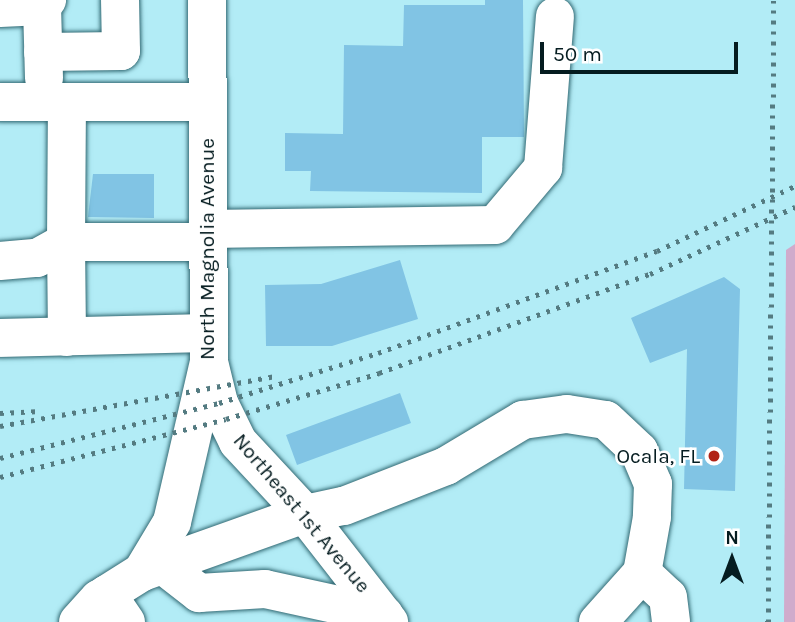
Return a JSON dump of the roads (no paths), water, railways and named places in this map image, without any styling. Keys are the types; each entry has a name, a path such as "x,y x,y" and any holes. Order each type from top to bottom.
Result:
{"main road":[{"path":"43,52 121,51 120,0"},
{"name":"North Magnolia Avenue","path":"78,622 116,608 153,568 172,522 209,347 207,0"},
{"path":"0,8 46,2 43,52 55,102 66,242 67,337"},
{"path":"0,261 37,258 66,242 495,225 544,168 555,16"},
{"path":"0,102 208,102"},
{"path":"0,338 67,337 209,347"},
{"name":"Northeast 1st Avenue","path":"209,347 219,402 238,442 306,514 386,618"},
{"path":"153,568 306,514 344,506 446,467 523,421 567,414 606,421 639,451 653,484 652,517 642,573 598,622"},
{"path":"153,568 199,593 265,589 386,618"},
{"path":"642,573 668,597 671,622"}],"railway":[{"path":"768,622 774,0"},
{"path":"0,458 219,403 378,353 657,251 795,186"},
{"path":"0,477 226,419 379,373 650,274 795,207"},
{"path":"0,426 275,376"},
{"path":"0,413 41,411"}],"place":[{"name":"Ocala, FL","path":"714,456"}]}
